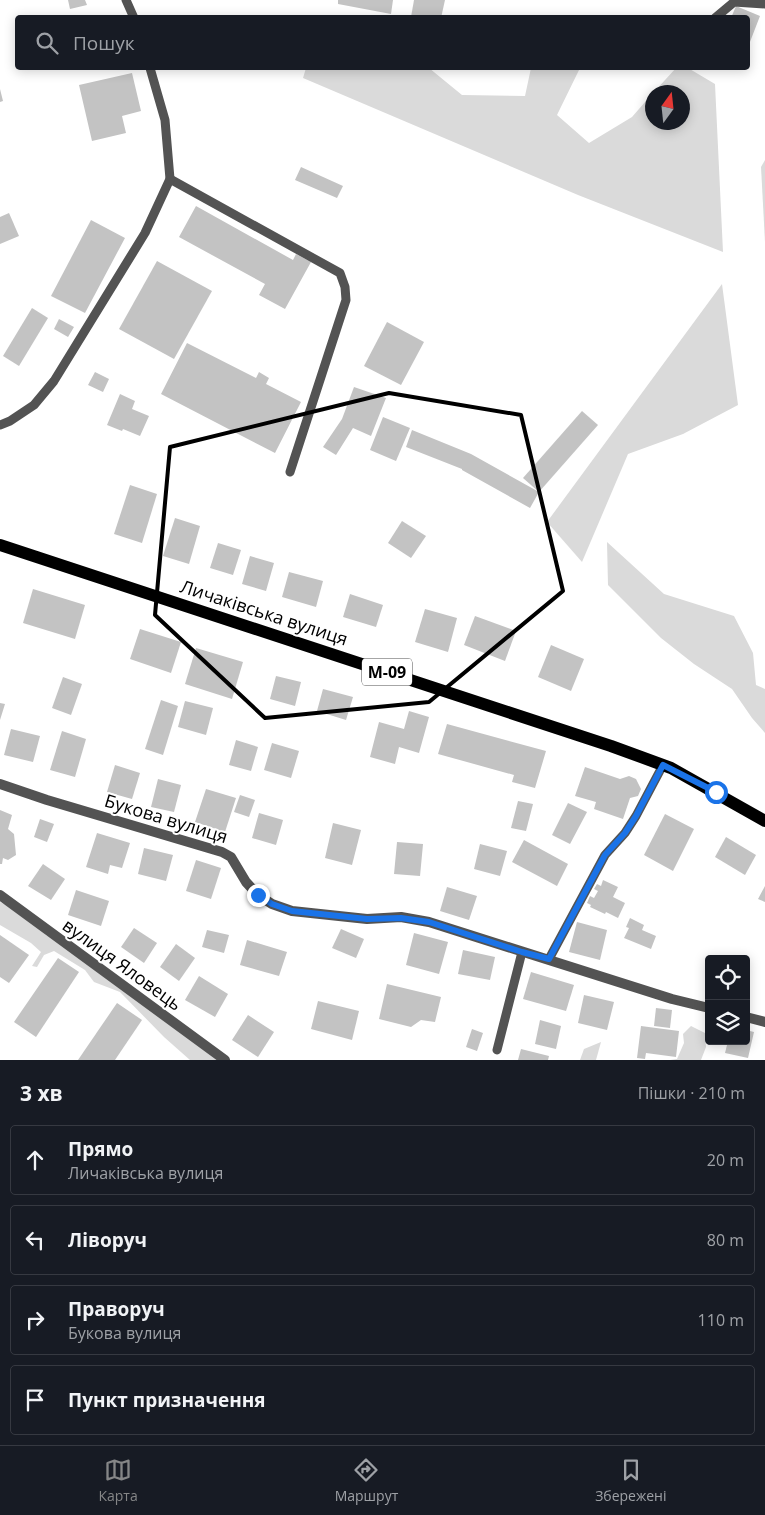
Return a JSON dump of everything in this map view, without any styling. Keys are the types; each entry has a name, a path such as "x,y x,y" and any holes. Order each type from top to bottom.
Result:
{"main road":[{"name":"Личаківська вулиця","path":"0,545 663,765 716,792 765,821"}],"street":[{"name":"Букова вулиця","path":"0,784 47,800 222,852 231,857 246,882 258,895 272,904 292,911 367,919 401,918 429,922 672,1000 705,1007"},
{"name":"вулиця Яловець","path":"0,895 225,1060"},
{"path":"750,1019 765,1022"}],"lane":[{"path":"126,0 133,15"},
{"path":"719,15 734,2 765,4"},
{"path":"0,426 34,405 54,381 145,233 170,179 165,120 151,70"},
{"path":"170,179 340,272 345,287 346,300 290,472"},
{"path":"549,959 605,855 625,833 636,816 663,765"},
{"path":"497,1050 522,952"}],"highlighted area":[{"path":"389,393 521,415 563,591 429,702 265,718 155,615 170,447"}],"shaded area":[{"path":"305,70 431,70 462,95 525,96 531,70 579,70 557,115 589,143 632,117 645,102 645,130 690,130 690,85 660,85 674,70 691,70 715,84 723,252 578,195 303,78"},
{"path":"765,160 765,242 761,167"},
{"path":"722,284 738,405 683,434 628,454 582,562 547,522"},
{"path":"607,542 664,594 734,616 753,653 756,685 765,689 765,733 732,689 694,664 661,638 608,585"},
{"path":"0,902 34,919 46,935 66,944 224,1060 190,1060 164,1037 120,992 94,982 85,970 54,951 44,955 37,967 32,966 41,952 31,943 0,925"},
{"path":"691,1026 705,1033 706,1047 701,1060 670,1060 677,1059 684,1043 683,1034"},
{"path":"601,1042 596,1060 580,1060 584,1049"}],"building":[{"path":"68,0 85,0 87,5 70,9"},
{"path":"338,0 393,0 391,14 338,4"},
{"path":"414,0 445,0 442,15 411,15"},
{"path":"736,6 760,16 750,42 750,15 732,15"},
{"path":"132,73 141,111 122,116 126,133 92,141 79,85"},
{"path":"0,89 3,101 0,102"},
{"path":"301,167 343,186 337,198 295,180"},
{"path":"196,206 293,260 296,254 311,262 285,309 259,295 265,284 179,237"},
{"path":"9,213 19,236 0,244 0,217"},
{"path":"91,220 125,238 85,313 51,296"},
{"path":"157,261 212,291 174,359 119,329"},
{"path":"32,308 48,318 19,366 3,356"},
{"path":"59,319 74,327 68,337 54,329"},
{"path":"387,322 424,342 401,385 364,366"},
{"path":"187,343 256,378 259,372 269,378 266,384 301,402 275,453 161,394"},
{"path":"95,372 109,379 103,392 88,385"},
{"path":"354,387 386,398 371,436 353,428 336,455 323,447 342,419"},
{"path":"120,394 135,401 132,409 149,416 140,436 107,425"},
{"path":"582,411 598,425 539,492 523,478"},
{"path":"383,417 410,428 396,461 370,450"},
{"path":"412,430 471,454 539,492 530,508 462,469 406,447"},
{"path":"130,485 157,494 142,543 114,534"},
{"path":"175,518 200,526 189,564 163,556"},
{"path":"402,521 426,536 411,558 388,543"},
{"path":"218,543 241,550 233,575 210,568"},
{"path":"250,556 274,563 266,591 242,584"},
{"path":"289,572 323,581 316,607 282,597"},
{"path":"33,589 85,605 75,639 23,623"},
{"path":"350,594 383,605 376,627 343,617"},
{"path":"425,609 457,618 448,652 415,642"},
{"path":"475,616 516,631 505,661 464,645"},
{"path":"140,629 181,642 171,673 130,659"},
{"path":"551,645 584,659 571,691 538,677"},
{"path":"196,648 243,662 232,699 185,684"},
{"path":"276,676 301,682 295,706 270,699"},
{"path":"63,677 82,684 71,715 52,708"},
{"path":"323,689 353,697 346,720 317,711"},
{"path":"161,700 178,706 163,755 145,749"},
{"path":"185,701 213,708 206,735 178,727"},
{"path":"0,703 5,704 0,720"},
{"path":"409,711 429,717 419,753 399,747 395,764 370,757 379,722 404,729"},
{"path":"447,724 546,751 535,788 512,782 514,775 438,754"},
{"path":"11,729 40,736 33,762 4,755"},
{"path":"62,731 86,739 75,777 50,770"},
{"path":"236,740 258,747 251,771 229,765"},
{"path":"272,743 299,751 291,778 264,770"},
{"path":"115,765 140,773 132,799 107,792"},
{"path":"585,767 620,779 629,776 636,779 641,789 638,796 630,798 623,819 594,809 596,802 575,796"},
{"path":"158,779 181,785 174,812 151,807"},
{"path":"206,789 236,798 225,832 195,822"},
{"path":"240,795 255,800 249,817 234,812"},
{"path":"518,801 533,804 526,831 511,828"},
{"path":"568,803 587,812 570,844 552,835"},
{"path":"0,810 12,815 8,829 14,834 16,855 8,860 3,858 2,864 0,864"},
{"path":"259,813 283,820 276,845 252,838"},
{"path":"665,814 694,829 673,871 644,855"},
{"path":"40,819 54,824 47,842 34,837"},
{"path":"333,823 361,830 352,865 325,858"},
{"path":"97,833 130,843 122,868 110,865 108,874 86,867"},
{"path":"726,837 756,855 745,875 715,857"},
{"path":"524,840 568,864 557,886 512,862"},
{"path":"397,842 423,844 420,876 394,874"},
{"path":"480,844 507,851 500,876 474,869"},
{"path":"144,848 173,855 166,881 138,874"},
{"path":"196,860 221,868 211,899 186,891"},
{"path":"43,864 65,879 51,900 28,886"},
{"path":"603,880 618,887 613,897 625,903 618,918 590,907 591,905 587,903 590,896 594,898 598,891 594,889 597,884 601,886"},
{"path":"765,886 765,902 758,899"},
{"path":"447,887 477,896 469,920 440,911"},
{"path":"76,890 109,901 101,926 68,915"},
{"path":"630,918 644,925 642,930 656,936 651,949 624,938 629,928 626,927"},
{"path":"577,922 607,930 600,960 569,952"},
{"path":"134,928 157,943 144,963 121,947"},
{"path":"341,929 364,939 356,958 332,948"},
{"path":"207,930 229,935 224,953 202,947"},
{"path":"414,933 448,942 439,974 406,965"},
{"path":"0,935 29,955 9,983 0,977"},
{"path":"247,940 287,952 279,976 240,965"},
{"path":"176,944 195,958 179,981 160,967"},
{"path":"463,950 495,957 490,980 458,974"},
{"path":"58,958 79,972 36,1037 14,1022"},
{"path":"531,972 574,985 566,1011 523,999"},
{"path":"199,976 228,994 215,1017 185,1000"},
{"path":"387,984 441,997 435,1022 421,1020 411,1027 379,1019"},
{"path":"584,995 614,1002 607,1030 578,1023"},
{"path":"318,1001 359,1011 352,1040 311,1029"},
{"path":"117,1003 142,1020 115,1060 78,1060"},
{"path":"656,1008 672,1010 670,1028 654,1026"},
{"path":"248,1015 274,1032 258,1057 232,1040"},
{"path":"540,1020 561,1026 556,1049 535,1044"},
{"path":"641,1026 679,1031 676,1057 646,1053 645,1059 637,1058"},
{"path":"472,1029 483,1033 477,1051 466,1047"},
{"path":"750,1031 754,1032 748,1058 725,1053 727,1045 750,1045"},
{"path":"521,1049 549,1056 548,1060 518,1060"}],"route":[{"path":"258,895 272,904 292,911 367,919 401,918 429,922 549,959 605,855 625,833 636,816 663,765 716,792"}]}
